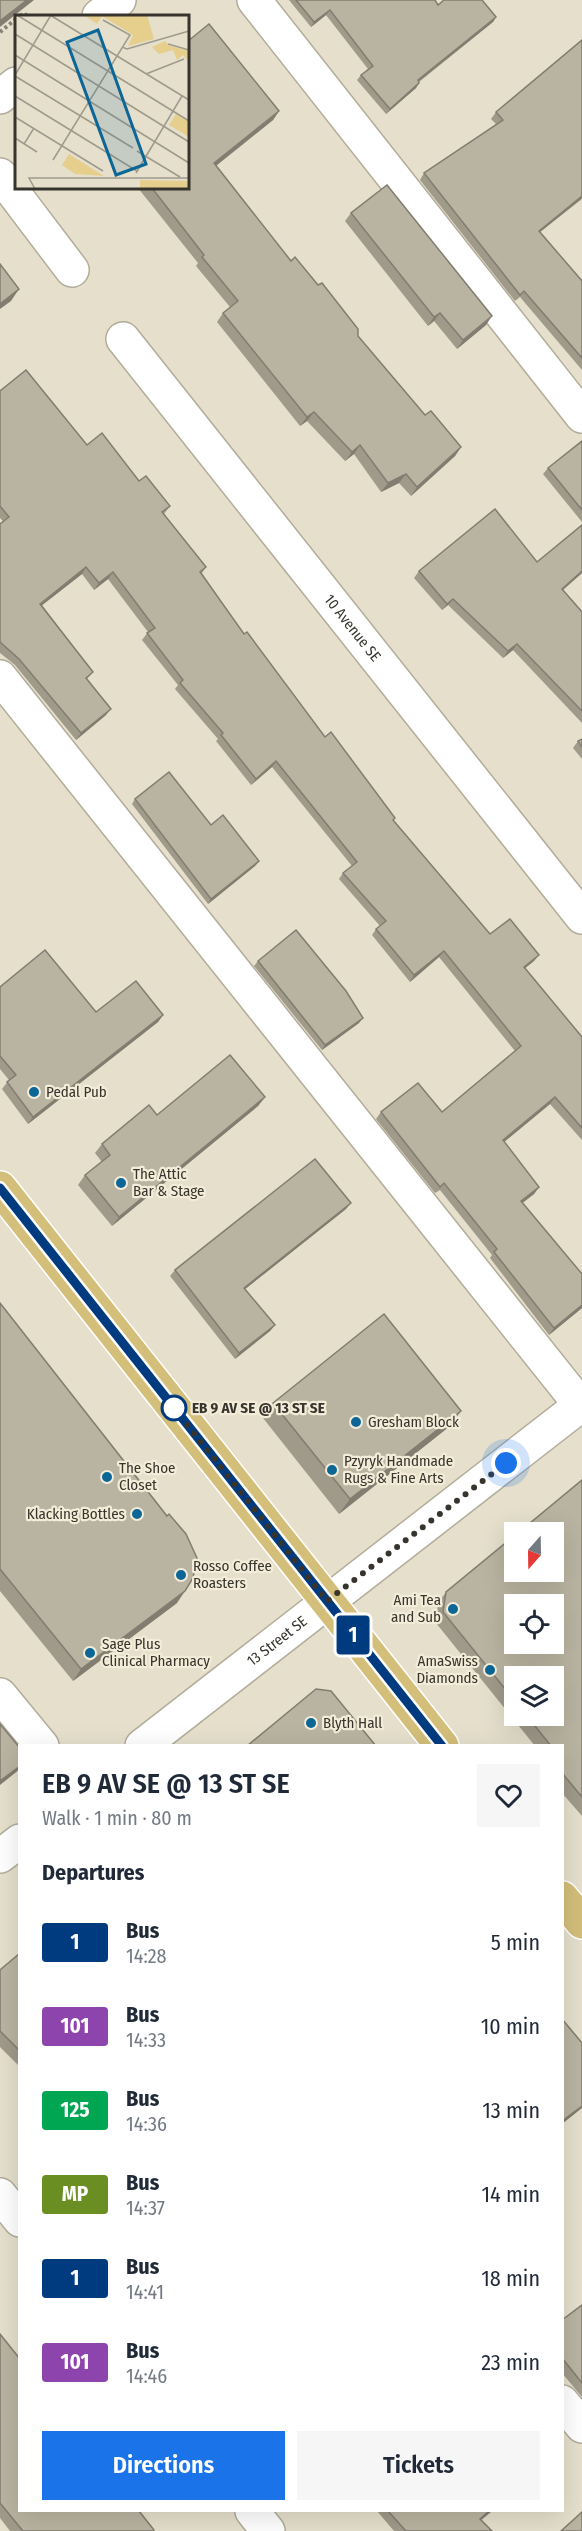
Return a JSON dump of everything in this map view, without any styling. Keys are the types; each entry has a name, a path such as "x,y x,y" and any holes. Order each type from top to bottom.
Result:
{"main road":[{"path":"0,1188 440,1744"},
{"path":"564,1900 582,1922"}],"street":[{"path":"100,15 119,0"},
{"path":"254,0 582,416"},
{"path":"0,98 15,85"},
{"path":"0,174 72,270"},
{"name":"10 Avenue SE","path":"123,339 582,918"},
{"path":"0,676 582,1405"},
{"name":"13 Street SE","path":"145,1744 582,1405"},
{"path":"0,1695 40,1744"},
{"path":"0,1856 18,1842"},
{"path":"0,2195 18,2218"},
{"path":"564,2404 582,2426"},
{"path":"253,2512 268,2531"}],"path":[{"path":"0,32 15,20"}],"building":[{"path":"0,0 27,0 0,21"},
{"path":"296,0 435,0 438,5 444,0 482,0 496,17 418,80 419,83 390,109 361,75 373,66 330,10 314,22"},
{"path":"209,24 279,111 214,163 291,261 295,257 318,285 322,283 358,329 358,336 369,349 425,415 431,411 461,447 417,487 406,474 388,483 360,445 352,452 314,412 307,417 223,313 238,301 202,257 204,255 153,189 189,189 189,40"},
{"path":"582,40 582,196 539,231 582,281 582,358 524,291 520,295 424,173 503,120 496,112"},
{"path":"387,185 492,316 463,340 440,313 434,317 351,213"},
{"path":"0,264 19,289 0,304"},
{"path":"26,370 87,445 102,433 139,481 146,476 170,506 162,512 206,567 200,572 244,634 247,632 325,737 331,732 395,818 393,820 490,934 510,919 539,955 524,967 582,1037 582,1128 555,1097 503,1140 539,1187 521,1201 582,1274 582,1305 554,1328 494,1252 497,1249 444,1183 440,1187 381,1112 418,1083 442,1112 521,1046 444,951 414,975 376,929 386,921 343,873 357,862 276,761 256,779 221,735 223,733 180,683 183,680 147,633 155,628 113,572 99,583 86,567 40,604 93,672 86,678 111,709 81,733 19,659 0,642 0,524 9,517 0,506 0,391"},
{"path":"582,441 582,510 548,468"},
{"path":"495,509 537,562 582,525 582,571 562,589 582,612 582,711 517,644 508,651 453,599 447,604 419,571"},
{"path":"169,772 211,825 223,815 259,861 211,899 135,799"},
{"path":"296,930 346,991 363,1018 325,1045 258,961"},
{"path":"45,950 96,1012 136,981 163,1015 33,1117 7,1082 16,1075 0,1056 0,987"},
{"path":"230,1055 265,1097 119,1217 85,1175 110,1155 102,1144 149,1105 157,1115"},
{"path":"315,1159 351,1203 244,1288 275,1325 239,1353 175,1270"},
{"path":"0,1303 167,1516 169,1514 186,1534 197,1558 193,1578 185,1591 81,1669 0,1569"},
{"name":"Gresham Block","path":"384,1314 461,1411 350,1499 273,1403"},
{"path":"582,1480 582,1797 564,1775 564,1744 549,1744 535,1726 564,1726 564,1666 504,1666 504,1688 443,1612 446,1592 504,1544 504,1582 564,1582 564,1522 531,1522"},
{"name":"Blyth Hall","path":"316,1689 331,1691 374,1744 249,1744"},
{"path":"0,1724 18,1746 18,1768 0,1781"},
{"path":"18,1955 18,2049 0,2031 0,1970"},
{"path":"564,2021 582,2043 582,2106 564,2120"},
{"path":"582,2305 582,2383 564,2360 564,2318"},
{"path":"0,2334 18,2356 18,2512 140,2512 154,2530 23,2531 0,2503"},
{"path":"389,2512 488,2512 480,2519 492,2531 406,2531"},
{"path":"582,2512 582,2531 561,2531"}],"bus line":[{"name":"1","path":"0,1188 440,1744"}],"place":[{"name":"Pedal Pub","path":"34,1092"},
{"name":"The Attic Bar & Stage","path":"121,1183"},
{"name":"EB 9 AV SE @ 13 ST SE","path":"174,1408"},
{"name":"Gresham Block","path":"356,1422"},
{"name":"Pzyryk Handmade Rugs & Fine Arts","path":"332,1470"},
{"name":"The Shoe Closet","path":"107,1477"},
{"name":"Klacking Bottles","path":"137,1514"},
{"name":"Rosso Coffee Roasters","path":"181,1575"},
{"name":"Ami Tea and Sub","path":"453,1609"},
{"name":"Sage Plus Clinical Pharmacy","path":"90,1653"},
{"name":"AmaSwiss Diamonds","path":"490,1670"},
{"name":"Blyth Hall","path":"311,1723"}],"route":[{"path":"174,1408 327,1601 506,1463"}]}
